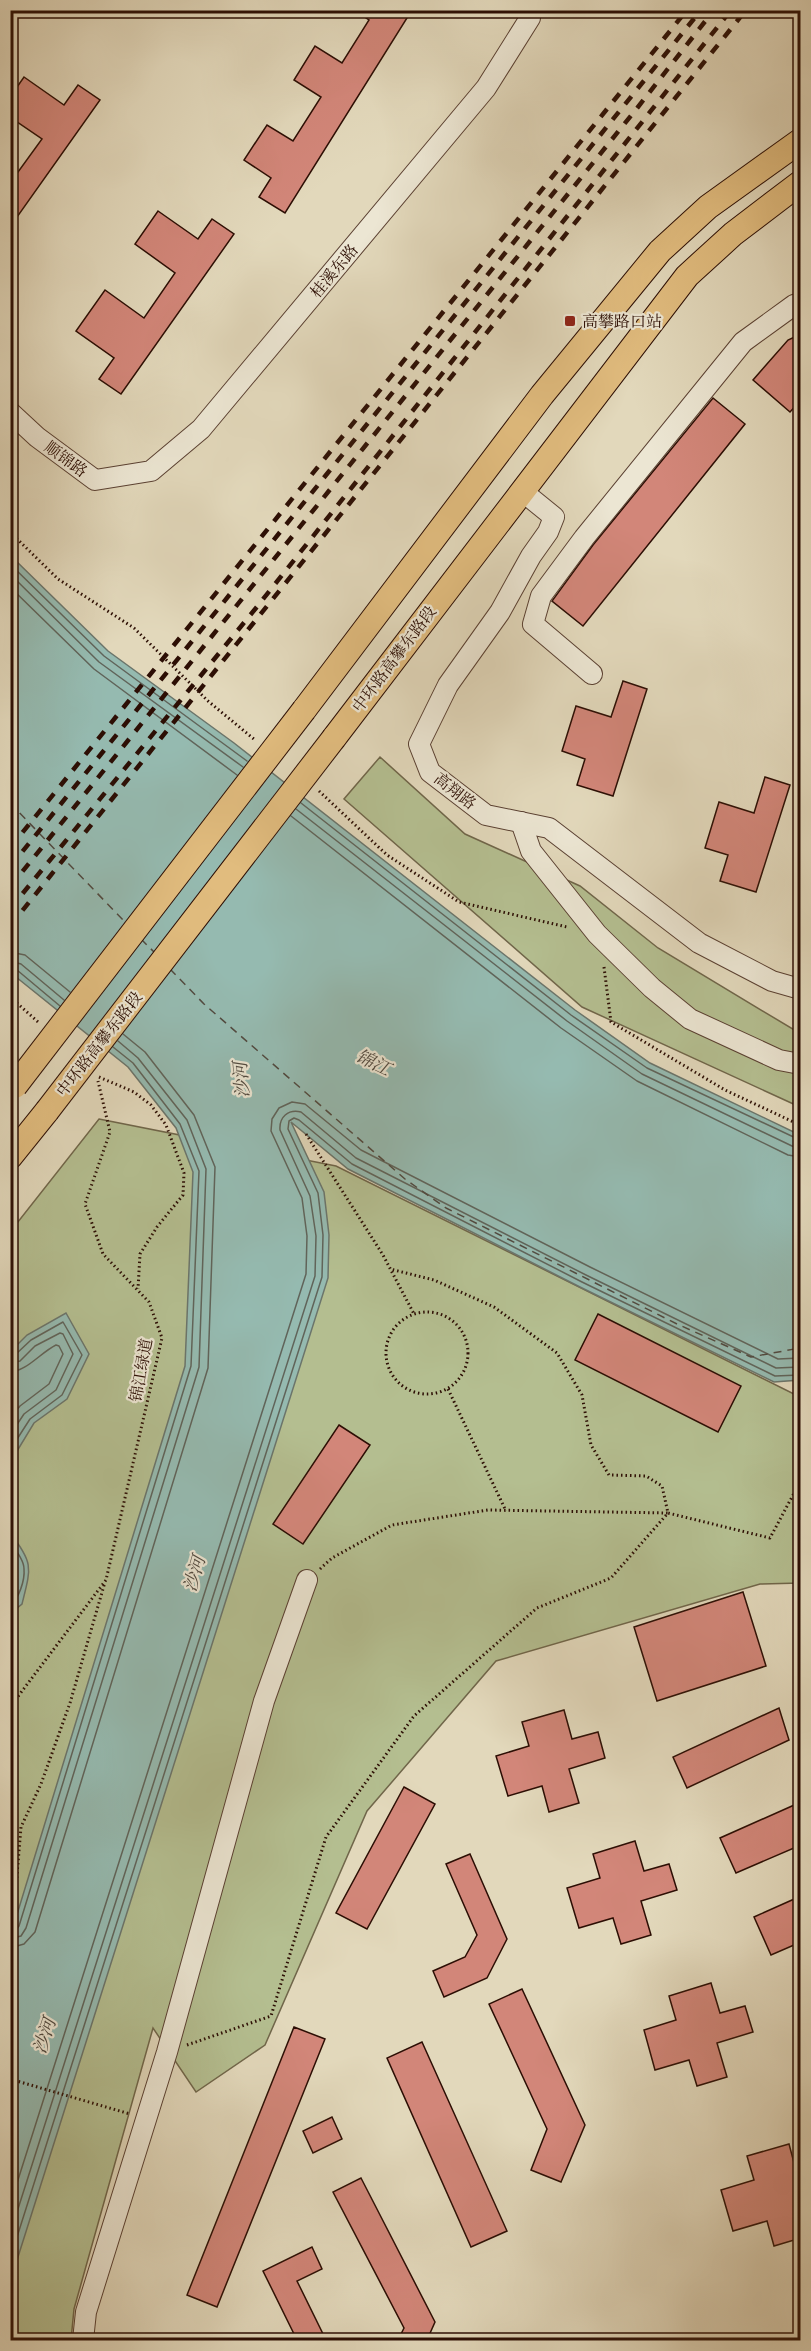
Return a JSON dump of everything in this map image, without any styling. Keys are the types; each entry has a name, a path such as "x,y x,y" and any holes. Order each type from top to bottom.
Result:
{"main road":[{"path":"13,1089 542,395 660,251 708,207 801,141"},
{"name":"中环路高攀东路段","path":"10,1157 687,276 733,234 801,183"}],"street":[{"name":"桂溪东路","path":"95,480 151,471 201,429 486,88 530,18 530,10"},
{"path":"592,674 533,624 541,596 584,538 743,342 794,305 801,303"},
{"name":"顺锦路","path":"10,412 37,437 95,480"},
{"name":"高翔路","path":"522,491 554,517 548,532 531,556 500,612 448,685 419,744 430,772 486,815 549,828 699,943 772,981 801,989"},
{"path":"521,822 531,851 597,934 652,988 690,1019 779,1060 801,1064"},
{"path":"83,2340 86,2312 167,2052 264,1701 307,1580"}],"path":[{"path":"10,532 58,579 134,628 208,701 262,745"},
{"path":"317,790 387,855 459,902 597,934 602,950 611,1022 725,1090 801,1125"},
{"path":"10,997 45,1029"},
{"name":"锦江绿道","path":"10,1707 106,1580 162,1338 149,1302 103,1254 85,1204 110,1132 97,1077 134,1092 151,1105 166,1125 184,1173 183,1195 157,1227 140,1254 138,1290"},
{"path":"306,1134 390,1269 414,1314"},
{"path":"390,1269 434,1280 494,1307 557,1353 582,1395 591,1444 609,1475 646,1476 662,1486 668,1513"},
{"path":"435,1312 447,1316 464,1334 468,1346 465,1370 458,1381 437,1394 424,1395 411,1392 391,1374 386,1355 390,1335 398,1324 414,1314 435,1312"},
{"path":"448,1389 506,1511"},
{"path":"307,1580 332,1558 392,1525 488,1510 668,1513 770,1539 801,1482"},
{"path":"167,2052 272,2016 326,1837 414,1716 537,1608 611,1578 668,1513"},
{"path":"10,1899 16,1887 21,1827 41,1784 70,1703 106,1580"},
{"path":"10,2079 146,2118"}],"green space":[{"path":"380,757 465,834 580,886 658,948 796,1031 800,1031 800,1107 582,1007 344,799"},
{"path":"99,1119 336,1166 800,1397 800,1583 760,1584 496,1661 367,1811 265,2045 196,2092 153,2028 74,2309 71,2340 11,2340 10,1232"}],"water":[{"path":"11,556 108,651 234,743 575,1010 650,1063 800,1135 800,1380 774,1382 580,1287 348,1169 291,1122 324,1192 329,1235 328,1278 11,2279 11,1934 185,1366 193,1172 176,1128 128,1067 11,973"},
{"path":"66,1313 89,1354 67,1399 34,1423 11,1461 11,1351 27,1335"},
{"path":"10,1533 27,1559 28,1566 22,1604 11,1613"}],"building":[{"path":"354,10 412,10 285,213 259,197 271,178 244,160 267,125 293,141 321,97 294,80 315,46 342,63 369,20"},
{"path":"24,77 64,105 78,85 100,100 10,227 10,183 42,139 10,117 10,97"},
{"path":"158,211 198,239 212,219 234,234 121,394 99,379 114,358 76,331 105,290 144,318 175,273 135,244"},
{"path":"801,334 801,400 790,412 753,380 788,340"},
{"path":"713,398 745,424 583,626 552,601 593,545"},
{"path":"623,681 647,689 613,796 577,785 585,759 562,751 576,706 611,717"},
{"path":"765,777 790,785 756,892 720,881 728,855 705,848 719,802 754,813"},
{"path":"598,1314 741,1386 718,1432 575,1360"},
{"path":"339,1425 370,1445 303,1544 273,1524"},
{"path":"743,1592 766,1666 657,1701 634,1627"},
{"path":"779,1708 789,1740 687,1788 673,1757"},
{"path":"564,1710 572,1739 598,1732 605,1758 569,1769 579,1803 549,1812 542,1786 508,1796 496,1756 529,1746 522,1722"},
{"path":"404,1787 435,1804 367,1929 336,1913"},
{"path":"801,1802 801,1845 736,1873 720,1838"},
{"path":"635,1841 644,1871 669,1864 677,1890 641,1901 651,1935 621,1944 613,1918 579,1928 567,1888 600,1878 593,1854"},
{"path":"470,1854 507,1939 487,1978 444,1997 433,1971 465,1957 477,1935 446,1864"},
{"path":"801,1896 801,1942 771,1955 754,1917"},
{"path":"711,1983 720,2013 745,2006 753,2032 717,2043 727,2077 697,2086 689,2060 655,2070 644,2030 676,2020 669,1996"},
{"path":"522,1989 585,2125 561,2182 531,2170 547,2129 489,2004"},
{"path":"294,2027 325,2039 217,2307 187,2295"},
{"path":"422,2042 507,2231 471,2247 387,2058"},
{"path":"332,2117 342,2139 313,2153 303,2131"},
{"path":"789,2144 797,2174 801,2173 801,2202 794,2203 801,2225 801,2238 774,2246 767,2221 733,2231 721,2190 754,2180 747,2156"},
{"path":"361,2178 435,2322 427,2340 398,2340 404,2328 333,2192"},
{"path":"312,2247 322,2269 297,2281 326,2340 297,2340 263,2271"}],"ferry route":[{"path":"10,803 125,922"},
{"path":"141,939 155,953"},
{"path":"170,969 204,1004 405,1179 446,1208 677,1324 751,1357 800,1348"}],"railway":[{"path":"10,848 687,10"},
{"path":"10,867 701,10"},
{"path":"10,887 714,10"},
{"path":"10,909 256,608 731,10"},
{"path":"10,926 746,10"}],"place":[{"name":"高攀路口站","path":"570,321"}],"water label":[{"name":"锦江","path":"373,1063"},
{"name":"沙河","path":"242,1080"},
{"name":"沙河","path":"195,1574"},
{"name":"沙河","path":"45,2036"}]}
